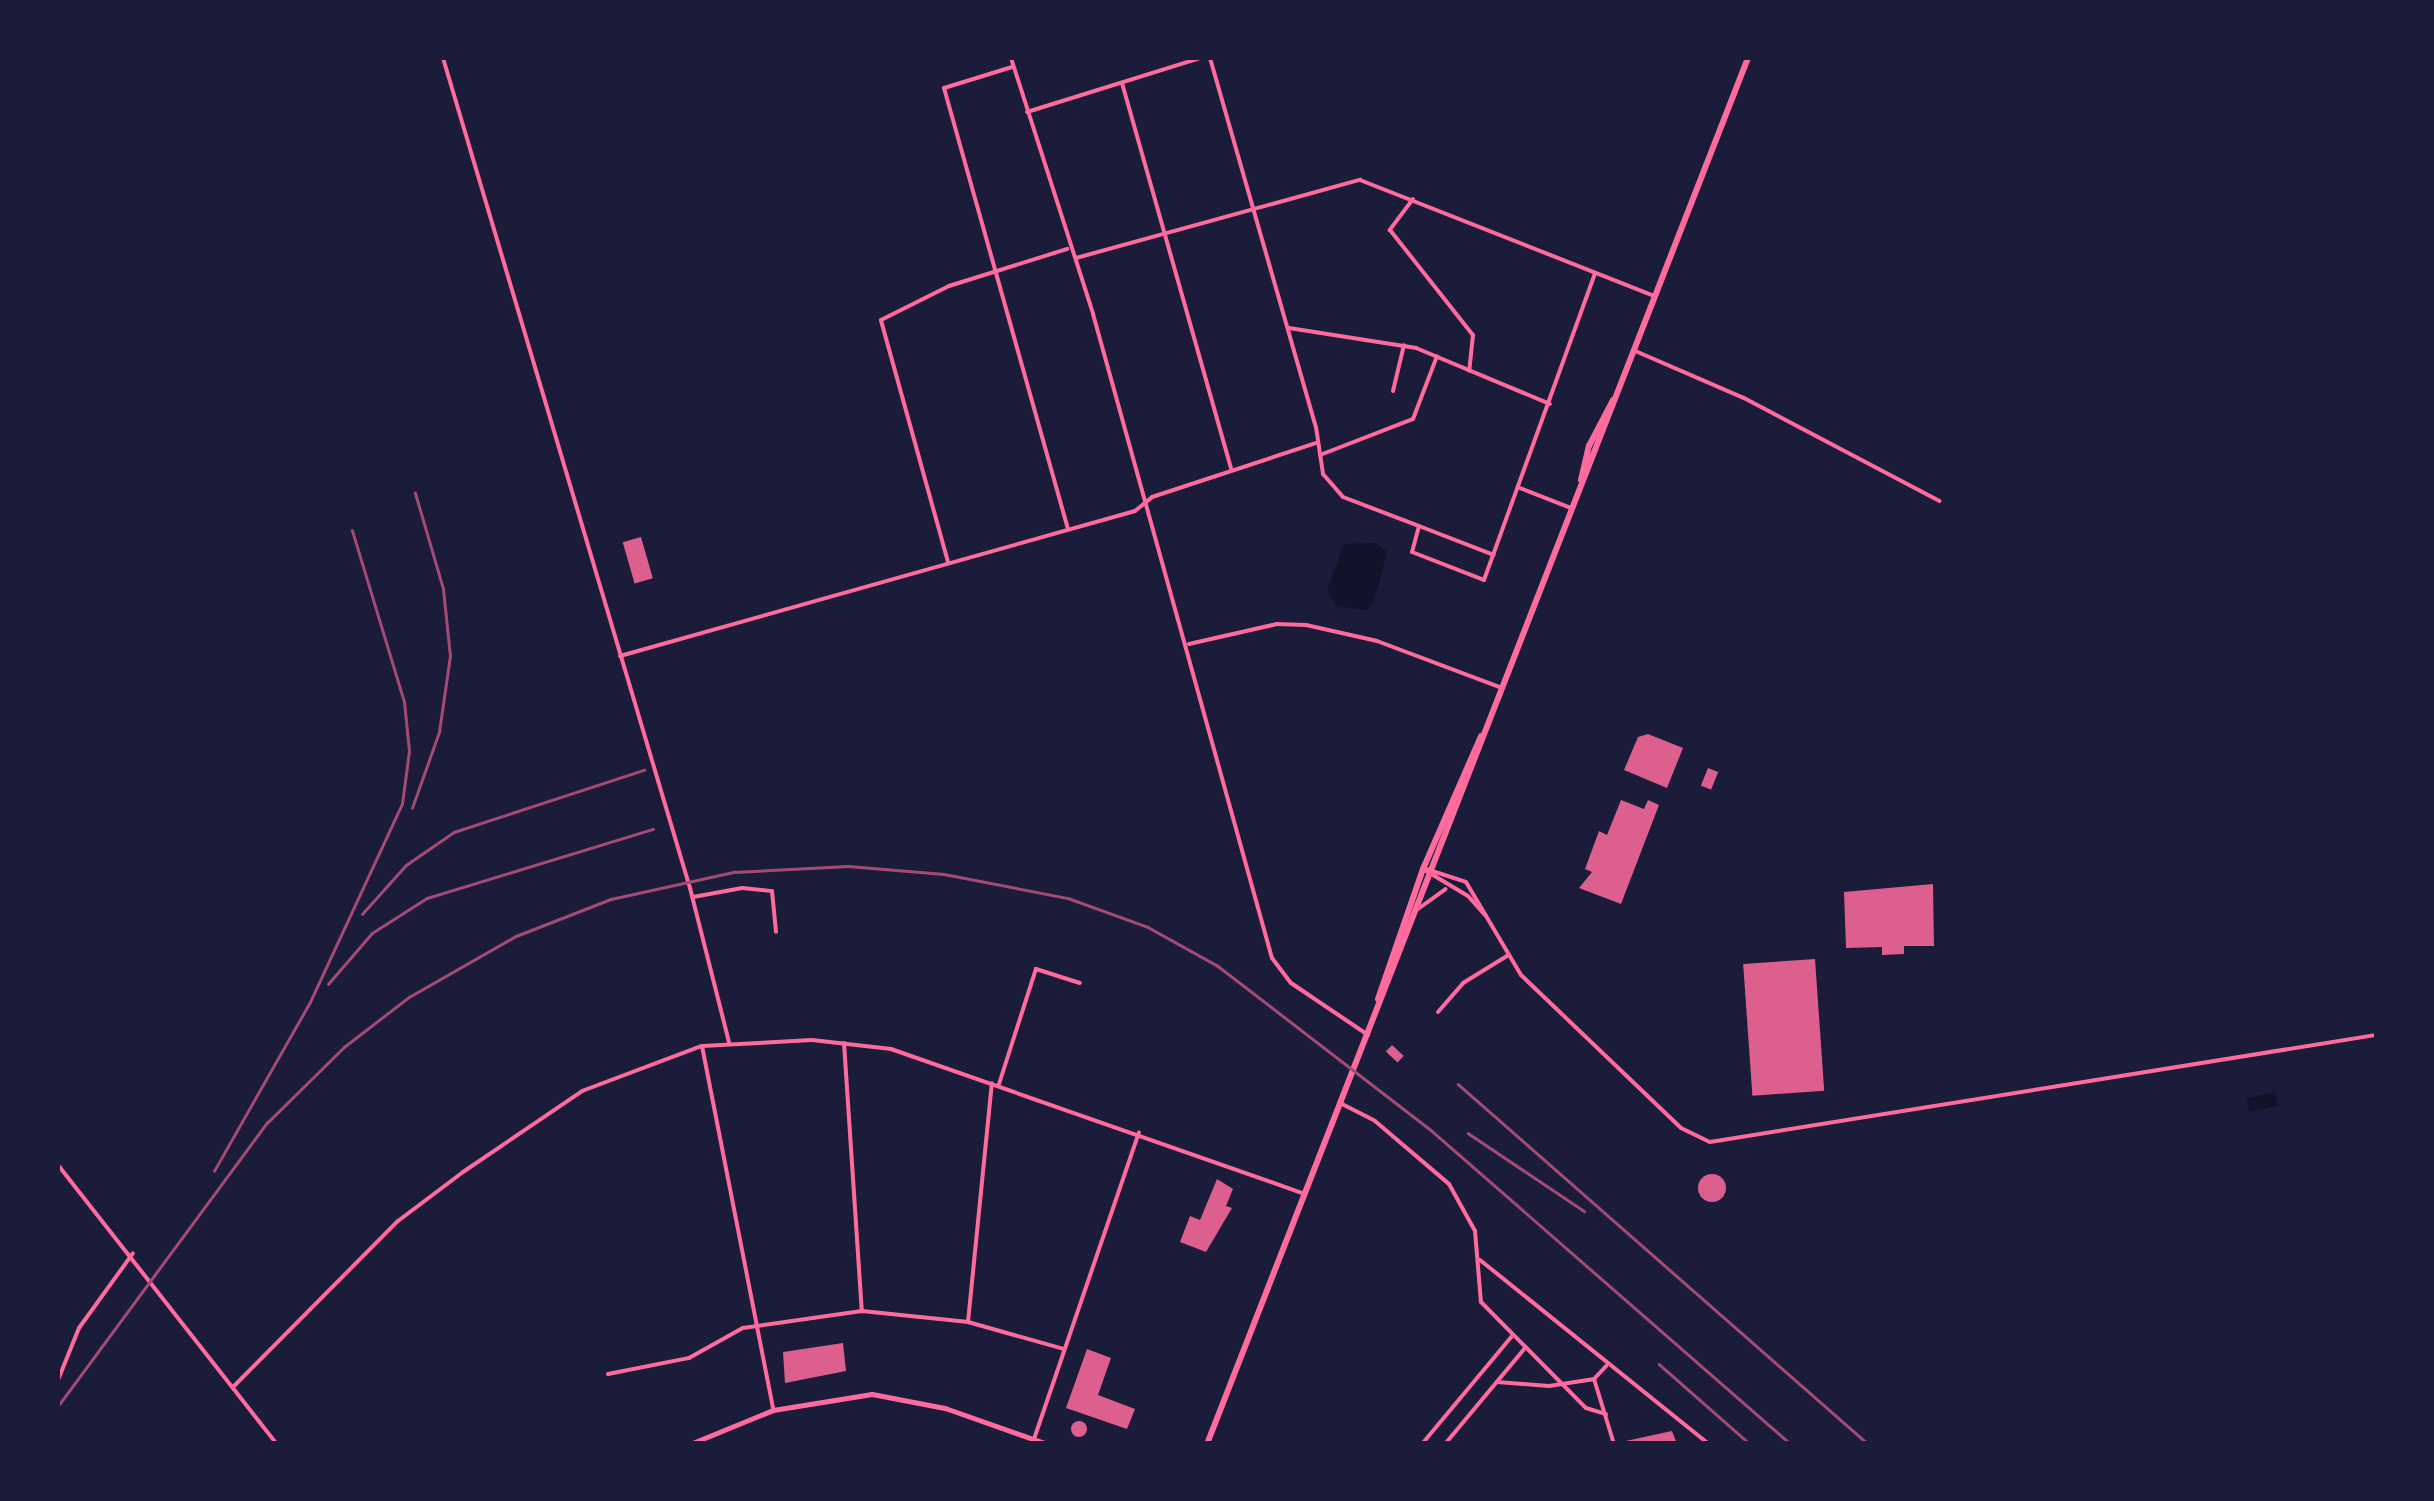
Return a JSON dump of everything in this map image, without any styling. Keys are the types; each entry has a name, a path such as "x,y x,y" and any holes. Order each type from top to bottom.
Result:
{"main road":[{"path":"1374,1018 1571,508 1606,433 1614,398 1748,58"},
{"path":"1209,1442 1368,1035 1423,868 1485,732"}],"street":[{"path":"443,58 693,897 729,1042"},
{"path":"1011,58 1068,249 1076,258 1272,958 1291,982 1368,1035"},
{"path":"1026,112 1200,58"},
{"path":"1210,58 1289,328 1323,474 1342,497 1494,555"},
{"path":"1014,66 944,88 1068,530"},
{"path":"1122,83 1232,470"},
{"path":"1076,258 1360,180 1654,296"},
{"path":"1412,199 1390,230 1473,336 1470,371"},
{"path":"948,562 881,320 996,269 1068,249"},
{"path":"1419,526 1412,552 1484,580 1595,273"},
{"path":"1289,328 1404,346 1550,404"},
{"path":"1394,391 1404,346"},
{"path":"1633,350 1744,398 1939,500"},
{"path":"1320,455 1413,418 1437,356"},
{"path":"620,656 1068,530 1318,442"},
{"path":"1520,488 1571,508"},
{"path":"1187,645 1277,624 1306,625 1377,641 1502,688"},
{"path":"1423,868 1434,867 1466,882 1507,956 1681,1128 1710,1142 2376,1035"},
{"path":"1423,868 1430,877 1468,896 1489,920"},
{"path":"693,897 742,888 772,891 776,932"},
{"path":"1418,909 1448,888"},
{"path":"1438,1012 1462,982 1507,956"},
{"path":"999,1084 1036,969 1080,983"},
{"path":"233,1387 398,1221 463,1172 582,1091 702,1046 729,1042 844,1043 891,1050 992,1081 1307,1195"},
{"path":"844,1043 862,1311"},
{"path":"702,1046 773,1410"},
{"path":"968,1322 992,1081"},
{"path":"1342,1104 1375,1121 1449,1184 1475,1232 1480,1260 1475,1290 1512,1336 1564,1382 1586,1408 1606,1414"},
{"path":"1034,1439 1139,1133"},
{"path":"58,1165 133,1253 277,1444"},
{"path":"58,1380 79,1328 133,1253"},
{"path":"1480,1260 1606,1366 1622,1368 1709,1444"},
{"path":"608,1374 689,1358 756,1324 862,1311 968,1322 1064,1349"},
{"path":"1422,1444 1512,1336"},
{"path":"1446,1444 1525,1348"},
{"path":"1497,1382 1594,1379 1606,1366"},
{"path":"1594,1379 1614,1444"},
{"path":"690,1444 773,1410 872,1394 944,1408 1047,1444"}],"shaded area":[{"path":"1375,543 1387,552 1374,602 1367,610 1337,607 1327,590 1344,544"},
{"path":"2275,1092 2278,1106 2250,1112 2247,1098"}],"building":[{"path":"641,537 653,578 635,584 623,542"},
{"path":"1648,734 1683,748 1667,788 1624,770 1638,737"},
{"path":"1708,768 1718,772 1711,790 1701,786"},
{"path":"1621,800 1644,809 1648,800 1659,805 1621,904 1579,888 1592,872 1585,869 1599,831 1607,835"},
{"path":"1933,884 1934,946 1904,946 1904,954 1882,955 1882,947 1846,948 1844,892"},
{"path":"1815,959 1824,1091 1752,1096 1743,964"},
{"path":"1392,1045 1404,1056 1398,1062 1386,1052"},
{"path":"1712,1174 1722,1178 1726,1188 1722,1198 1712,1202 1702,1198 1698,1188 1702,1178"},
{"path":"1217,1179 1233,1189 1226,1206 1232,1208 1206,1252 1180,1242 1190,1216 1200,1220"},
{"path":"843,1343 846,1371 785,1383 783,1352"},
{"path":"1087,1349 1111,1358 1098,1395 1135,1409 1127,1429 1066,1408"},
{"path":"1079,1421 1087,1429 1079,1437 1071,1429"},
{"path":"1672,1431 1677,1444 1621,1444 1621,1442"}],"railway":[{"path":"412,808 439,732 450,656 443,589 415,493"},
{"path":"214,1171 310,1002 402,804 409,751 404,702 352,531"},
{"path":"362,914 406,865 454,832 644,770"},
{"path":"328,984 372,933 427,898 653,829"},
{"path":"58,1406 267,1123 344,1047 409,997 516,936 611,899 734,872 848,866 944,874 1068,898 1148,927 1218,966 1432,1131 1791,1444"},
{"path":"1458,1084 1868,1444"},
{"path":"1468,1133 1584,1211"},
{"path":"1659,1364 1750,1444"}]}
